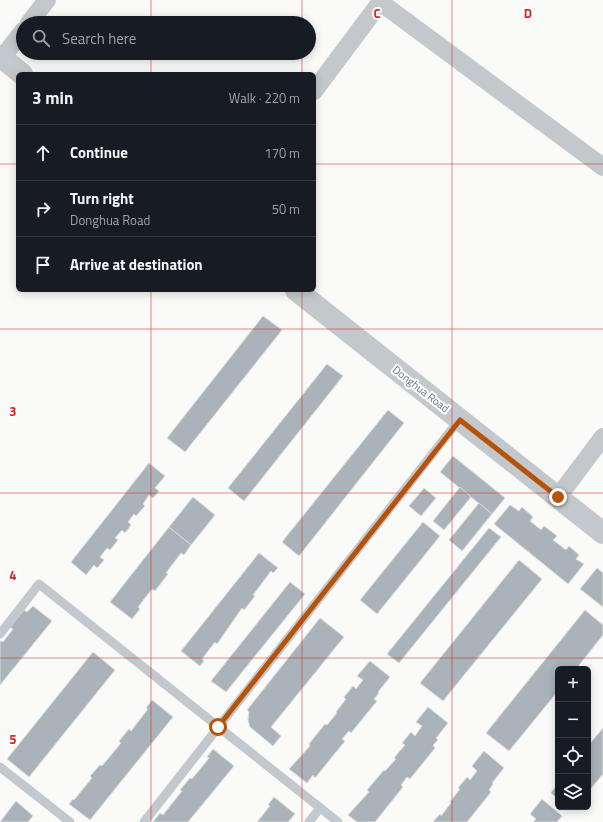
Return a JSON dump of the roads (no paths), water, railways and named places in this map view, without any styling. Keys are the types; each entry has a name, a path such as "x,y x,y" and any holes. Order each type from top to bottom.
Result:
{"street":[{"path":"34,16 47,0"},
{"path":"316,88 381,1 603,167"},
{"path":"16,39 1,57 20,72"},
{"name":"Donghua Road","path":"299,292 603,533"},
{"path":"558,497 603,437"}],"lane":[{"path":"144,822 460,420"},
{"path":"0,634 39,584 338,822"},
{"path":"0,767 70,822"},
{"path":"309,822 320,808"}]}
